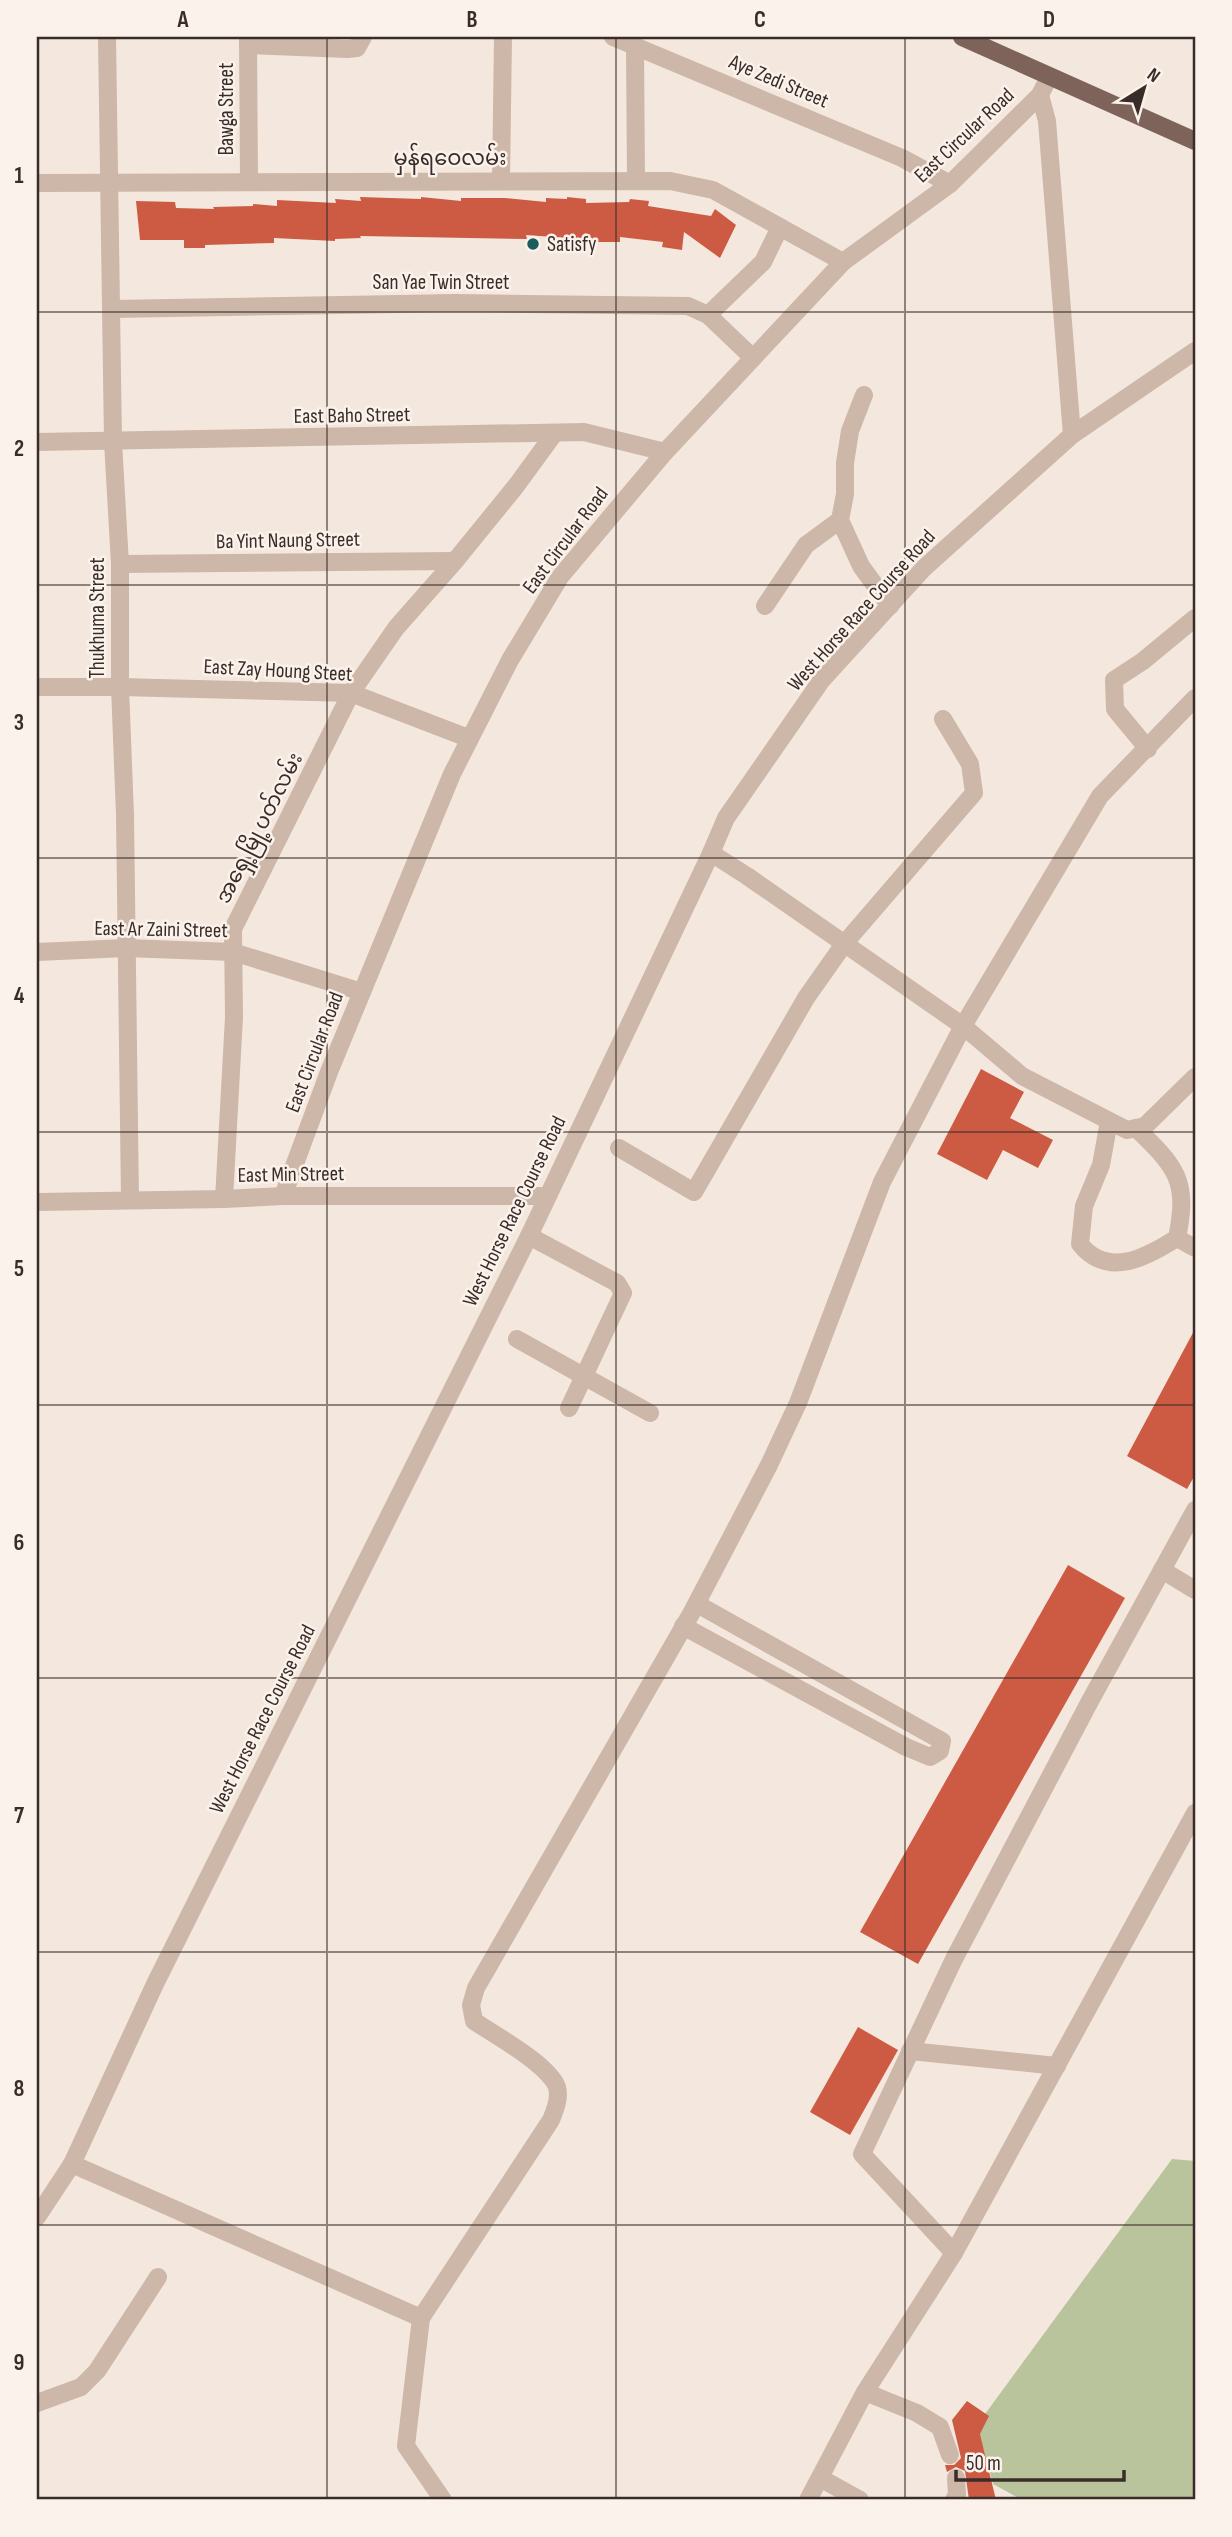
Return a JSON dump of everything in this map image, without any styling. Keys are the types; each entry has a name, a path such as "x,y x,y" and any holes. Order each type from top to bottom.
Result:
{"main road":[{"path":"962,37 983,41 1049,77 1195,141"}],"street":[{"name":"Thukhuma Street","path":"107,37 113,442 121,564 120,687 125,816 130,1200"},
{"path":"248,41 347,49 357,48 363,37"},
{"path":"501,180 503,37"},
{"name":"Aye Zedi Street","path":"613,37 888,152 950,184"},
{"name":"Bawga Street","path":"248,41 249,182"},
{"path":"635,46 636,181"},
{"name":"East Circular Road","path":"284,1196 362,992 468,738 510,660 560,577 665,452 843,262 950,184 1040,95 1049,77"},
{"path":"1040,95 1047,121 1072,435"},
{"name":"မှန်ရဝေလမ်း","path":"37,183 670,181 713,190 843,262"},
{"path":"708,315 763,262 780,227"},
{"name":"San Yae Twin Street","path":"112,309 456,303 688,306 708,315 752,357"},
{"name":"West Horse Race Course Road","path":"37,2217 72,2164 155,1984 529,1236 726,818 821,681 924,568 1072,435 1195,351"},
{"path":"864,395 849,431 845,494 840,520 861,566 890,606"},
{"name":"East Baho Street","path":"37,442 584,432 665,452"},
{"name":"အရှေ့မြို့ပတ်လမ်း","path":"224,1199 233,1017 233,929 351,692 396,628 516,486 554,433"},
{"path":"765,606 806,545 840,520"},
{"name":"Ba Yint Naung Street","path":"121,564 455,561"},
{"path":"1148,749 1115,709 1114,680 1143,661 1195,618"},
{"name":"East Zay Houng Steet","path":"37,687 351,692 468,738"},
{"path":"443,2500 406,2446 421,2318 551,2120 558,2090 547,2071 474,2021 471,2006 476,1988 696,1604 798,1403 882,1182 963,1027 1100,796 1195,698"},
{"path":"619,1148 694,1192 806,998 844,944 974,793 970,764 943,719"},
{"path":"711,853 963,1027 1022,1076 1127,1130 1145,1126 1195,1077"},
{"name":"East Ar Zaini Street","path":"37,952 126,948 233,952 362,992"},
{"path":"1110,1121 1101,1165 1084,1206 1080,1244 1090,1256 1104,1262 1133,1261 1152,1254 1177,1238 1183,1208 1179,1180 1163,1154 1136,1128"},
{"name":"East Min Street","path":"37,1202 284,1196 547,1196"},
{"path":"529,1236 622,1287 623,1293 569,1409"},
{"path":"1177,1238 1195,1248"},
{"path":"517,1339 650,1413"},
{"path":"954,2253 862,2154 954,1959 1090,1701 1195,1510"},
{"path":"1162,1570 1195,1590"},
{"path":"683,1626 906,1747 930,1757 940,1751 942,1741 696,1604"},
{"path":"807,2500 865,2392 954,2253 1195,1814"},
{"path":"910,2051 1057,2066"},
{"path":"72,2164 421,2318"},
{"path":"37,2403 82,2387 97,2371 159,2277"},
{"path":"865,2392 918,2413 940,2427 950,2455"},
{"path":"820,2478 860,2500"},
{"path":"954,2500 956,2478"}],"green space":[{"path":"1172,2159 1195,2161 1195,2500 1022,2500 993,2484 977,2425"}],"building":[{"path":"360,197 421,197 461,201 461,198 505,198 546,202 546,198 567,197 586,199 586,203 629,202 630,199 649,201 648,206 711,216 715,209 736,225 720,258 684,232 682,250 662,247 663,242 620,237 620,242 595,242 526,235 527,239 360,236 361,238 335,241 274,238 274,243 205,245 205,248 184,248 184,240 140,240 136,201 175,202 176,208 214,209 213,207 253,204 277,206 277,200 336,203 335,199 361,201"},
{"path":"981,1069 1024,1092 1010,1118 1053,1140 1038,1168 1003,1150 987,1180 937,1154"},
{"path":"1195,1329 1195,1475 1187,1489 1127,1456"},
{"path":"1068,1565 1125,1598 918,1964 860,1932"},
{"path":"858,2027 898,2050 850,2135 810,2112"},
{"path":"967,2401 989,2416 980,2434 996,2500 969,2500 965,2471 956,2467 947,2472 945,2465 954,2465 961,2458 952,2420"}],"place":[{"name":"Satisfy","path":"533,244"}]}
